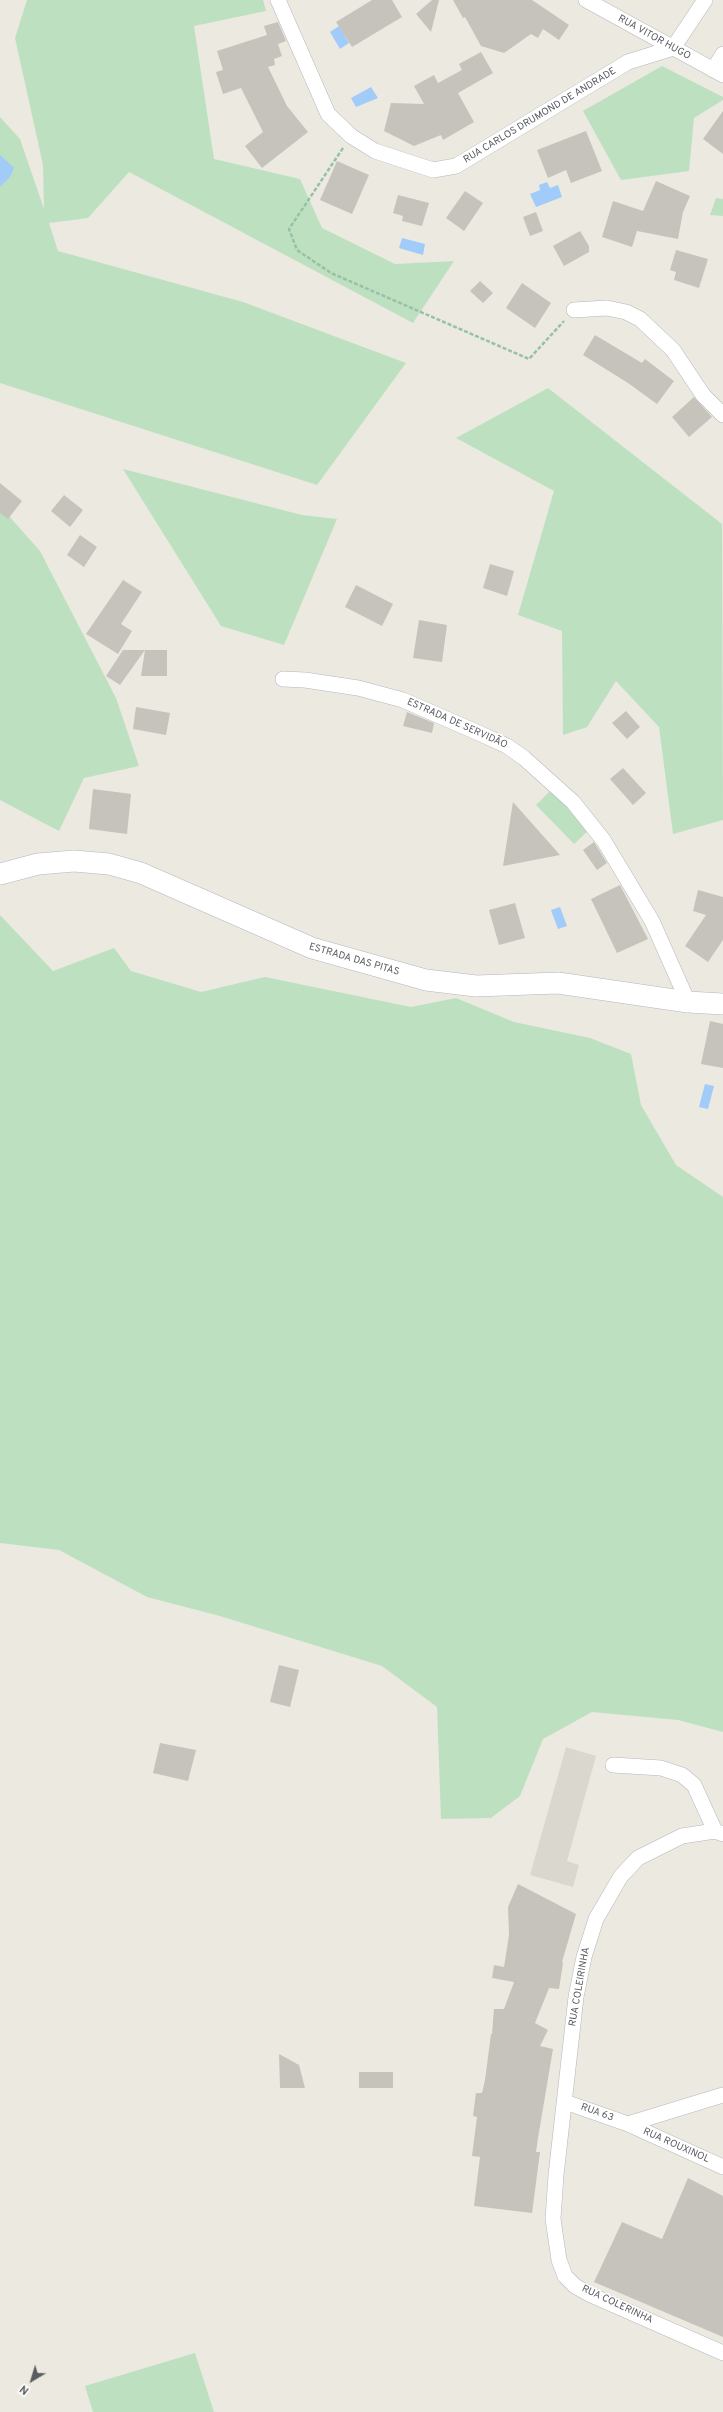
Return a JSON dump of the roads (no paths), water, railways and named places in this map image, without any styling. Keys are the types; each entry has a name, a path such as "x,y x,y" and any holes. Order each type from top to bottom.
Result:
{"street":[{"name":"RUA CARLOS DRUMOND DE ANDRADE","path":"278,0 328,114 351,136 375,150 433,170 456,166 628,62 673,48"},
{"name":"RUA VITOR HUGO","path":"586,0 718,72"},
{"path":"673,48 705,0"},
{"path":"718,72 723,54"},
{"path":"574,310 607,308 626,312 640,319 674,350 703,395 723,415"},
{"name":"ESTRADA DE SERVIDÃO","path":"283,679 305,680 358,688 403,700 481,734 524,758 573,802 604,841 652,921 688,1002"},
{"name":"ESTRADA DAS PITAS","path":"0,874 38,864 74,861 109,864 141,873 312,948 426,980 476,986 558,983 688,1002 723,1004"},
{"path":"613,1765 661,1768 682,1775 694,1786 719,1833"},
{"name":"RUA COLEIRINHA","path":"565,2102 569,2050 584,1957 596,1919 609,1896 621,1876 638,1858 682,1836 719,1833"},
{"path":"628,2124 723,2095"},
{"name":"RUA 63","path":"565,2102 628,2124"},
{"name":"RUA COLERINHA","path":"565,2102 553,2218 559,2260 565,2276 575,2286 591,2295 723,2353"},
{"name":"RUA ROUXINOL","path":"628,2124 723,2167"}],"water":[{"path":"339,26 349,43 340,49 330,32"},
{"path":"371,87 378,98 356,107 351,98"},
{"path":"0,155 14,168 10,177 0,187"},
{"path":"547,182 550,188 558,185 562,197 536,207 530,194 540,190 539,185"},
{"path":"402,238 425,244 423,255 399,248"},
{"path":"560,907 567,926 558,929 551,910"},
{"path":"705,1084 714,1086 708,1109 699,1107"}]}
